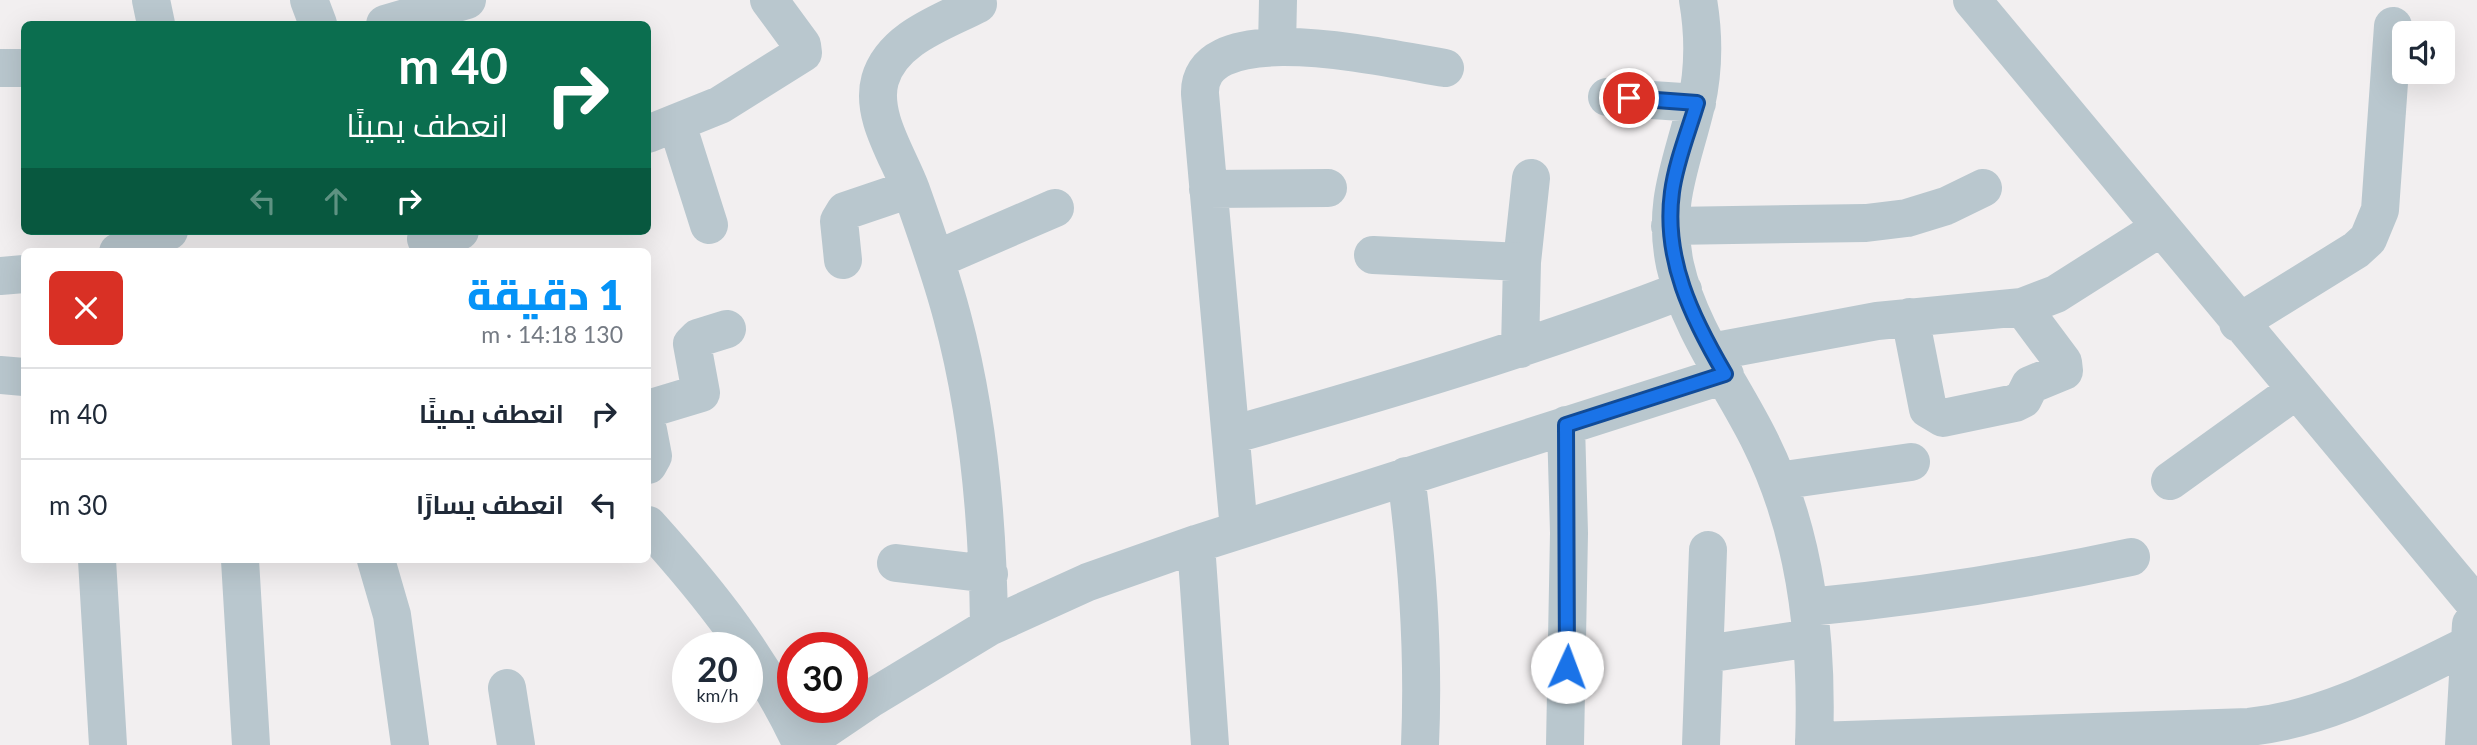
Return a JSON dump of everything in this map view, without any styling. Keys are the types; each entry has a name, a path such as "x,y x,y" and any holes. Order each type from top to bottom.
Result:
{"street":[{"path":"151,0 155,21"},
{"path":"309,0 317,21"},
{"path":"395,21 467,0"},
{"path":"709,225 662,129 761,82 803,53 802,45 769,0"},
{"path":"1277,47 1278,0"},
{"path":"1698,0 1702,26 1702,64 1697,103 1672,191 1670,226 1689,308 1778,481 1793,522 1810,623 1814,743 2249,727 2285,734 2470,643"},
{"path":"1972,0 2238,323 2475,604 2464,745"},
{"path":"978,4 912,39 896,51 880,80 880,113 935,260 952,316 968,391 989,574 989,627"},
{"path":"2238,323 2356,250 2376,226 2380,210 2392,40"},
{"path":"1239,530 1200,94 1203,71 1210,63 1234,52 1277,47 1312,48 1445,68"},
{"path":"0,68 21,68"},
{"path":"1607,97 1697,103"},
{"path":"1520,349 1522,262 1531,178"},
{"path":"1208,189 1328,188"},
{"path":"1670,226 1866,223 1907,218 1946,206 1983,188"},
{"path":"843,260 839,222 845,211 910,189"},
{"path":"935,260 1055,208"},
{"path":"651,528 732,623 775,689 802,745 870,698 989,627 1088,582 1196,544 1566,425 1718,363 1821,329 1910,317 2022,307 2056,294 2160,228"},
{"path":"128,248 160,235"},
{"path":"1373,255 1522,262"},
{"path":"0,276 21,274"},
{"path":"1231,435 1404,387 1520,349 1683,290"},
{"path":"1910,317 1928,409 1943,418 2015,403 2023,398 2030,385 2064,372 2063,362 2022,307"},
{"path":"651,409 701,393 692,344 698,338 727,329"},
{"path":"0,375 21,377"},
{"path":"2170,481 2295,391"},
{"path":"1565,745 1569,547 1566,425"},
{"path":"1778,481 1911,462"},
{"path":"1406,476 1416,551 1421,626 1420,745"},
{"path":"1196,544 1210,745"},
{"path":"1701,745 1708,550"},
{"path":"1706,654 1810,623 1918,597 2024,580 2131,557"},
{"path":"97,563 108,745"},
{"path":"240,563 251,745"},
{"path":"377,563 392,615 410,745"},
{"path":"896,563 989,574"},
{"path":"507,688 516,745"}],"route":[{"path":"1567,667 1569,533 1566,425 1725,374 1689,308 1676,266 1670,226 1672,191 1680,155 1697,103 1629,98"}]}
